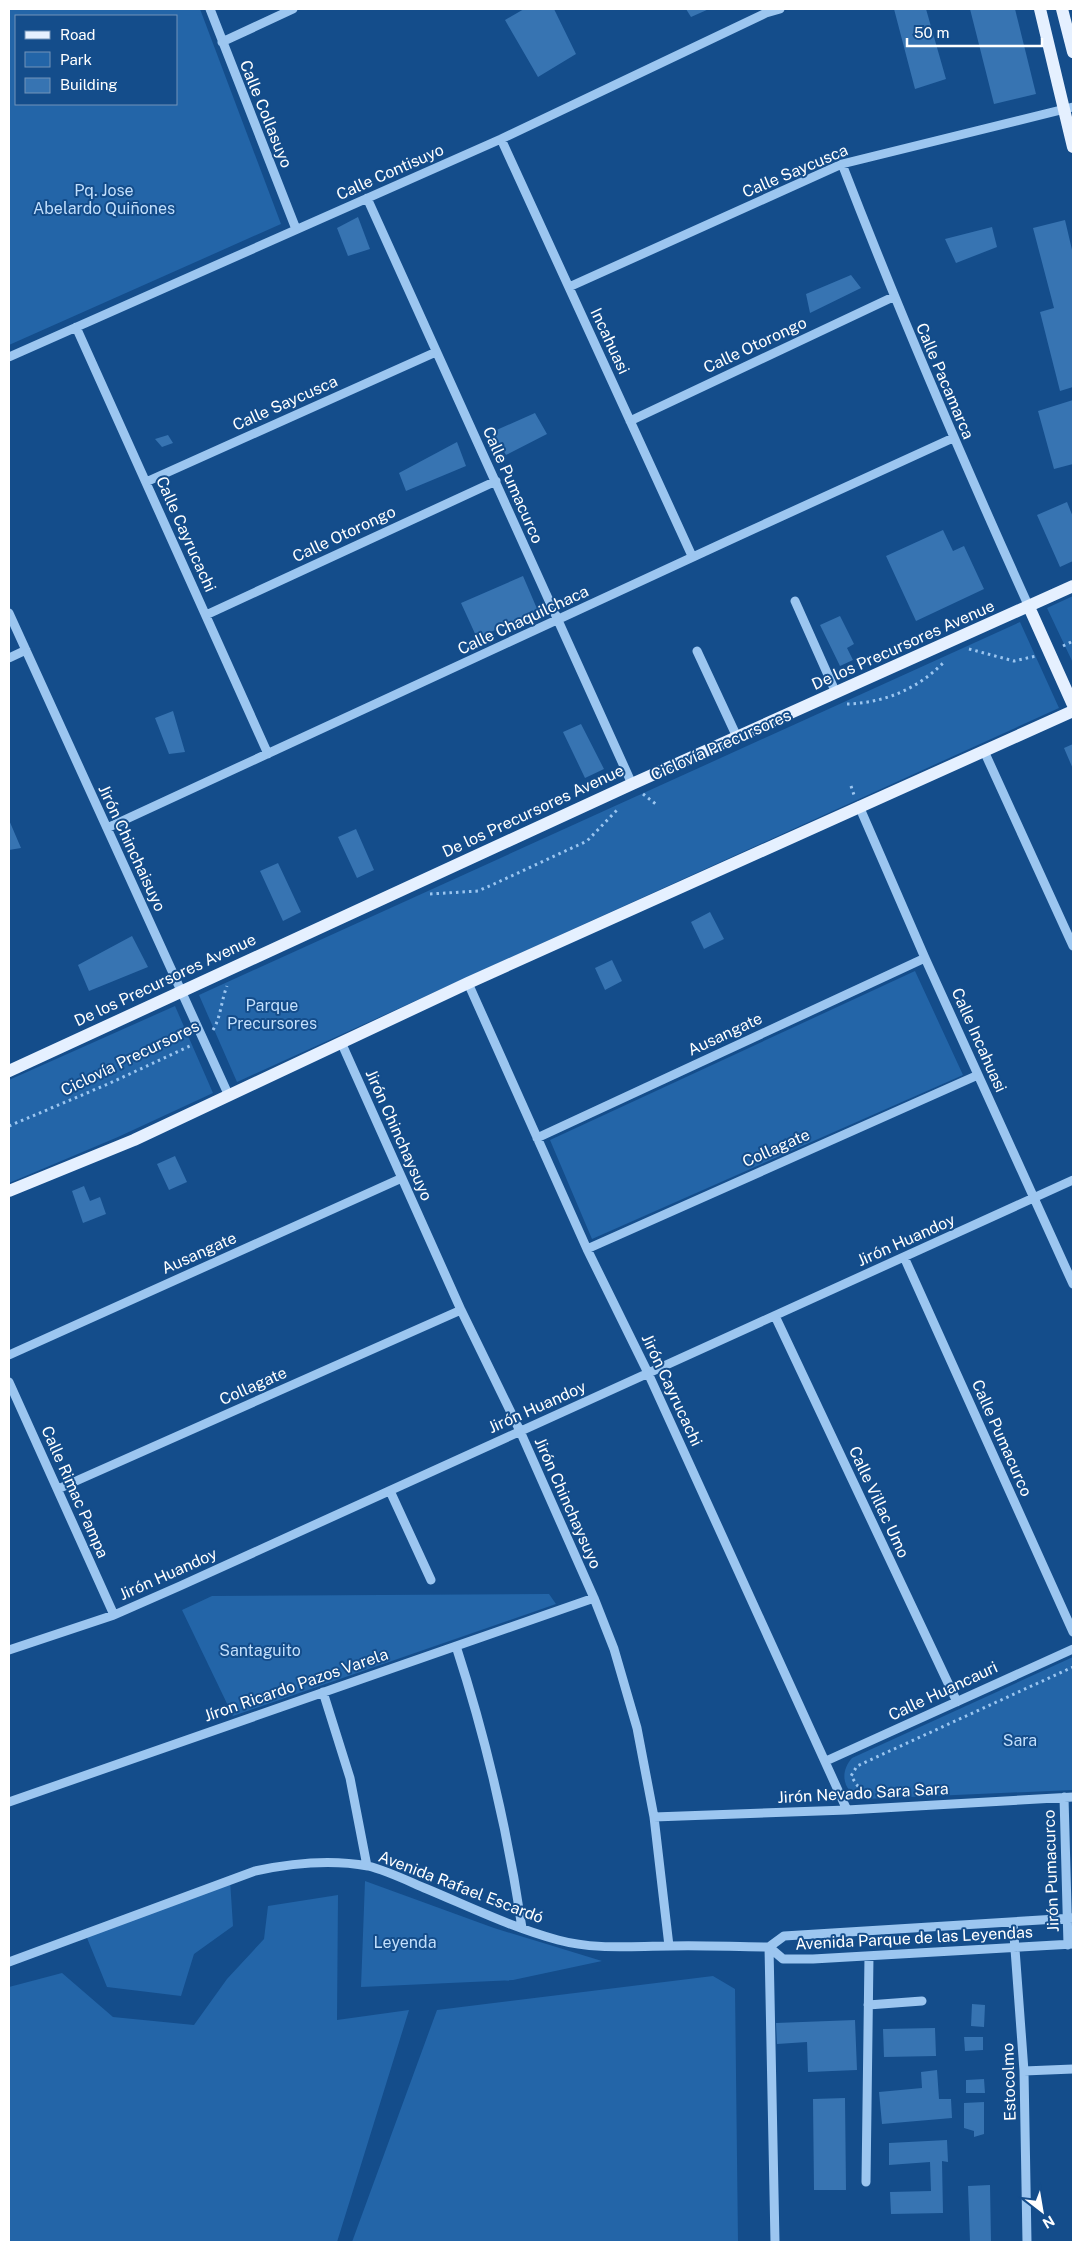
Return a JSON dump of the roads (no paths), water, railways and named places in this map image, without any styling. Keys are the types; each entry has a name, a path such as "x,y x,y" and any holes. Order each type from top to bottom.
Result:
{"main road":[{"path":"1040,9 1069,108 1073,147"},
{"path":"1062,9 1073,52"},
{"name":"De los Precursores Avenue","path":"9,1071 181,990 632,784 737,737 839,699 1073,586"},
{"path":"1029,607 1073,705"},
{"path":"9,1191 134,1140 468,983 1073,711"}],"street":[{"name":"Calle Collasuyo","path":"210,9 296,230"},
{"path":"222,42 293,9"},
{"name":"Calle Contisuyo","path":"9,356 501,139 758,17 780,9"},
{"name":"Calle Saycusca","path":"569,288 842,164 1069,108"},
{"name":"Incahuasi","path":"501,139 692,556"},
{"name":"Calle Pacamarca","path":"842,164 893,297 953,438 1029,607"},
{"name":"Calle Pumacurco","path":"367,198 632,784"},
{"name":"Calle Otorongo","path":"630,421 893,297"},
{"name":"Calle Cayrucachi","path":"76,327 268,754"},
{"name":"Calle Saycusca","path":"146,482 436,352"},
{"name":"Calle Chaquilchaca","path":"107,828 559,620 692,556 953,438"},
{"name":"Calle Otorongo","path":"206,615 496,482"},
{"path":"795,601 839,699"},
{"name":"Jirón Chinchaisuyo","path":"9,613 229,1096"},
{"path":"9,658 26,650"},
{"path":"697,651 737,737"},
{"path":"984,751 1073,946"},
{"name":"Calle Incahuasi","path":"859,806 925,958 1073,1284"},
{"name":"Ausangate","path":"537,1138 925,958"},
{"name":"Jirón Cayrucachi","path":"468,983 587,1249 648,1373 847,1810"},
{"name":"Jirón Chinchaysuyo","path":"341,1042 461,1310 520,1432 594,1598 614,1650 637,1728 654,1816 669,1946"},
{"name":"Collagate","path":"587,1249 978,1075"},
{"name":"Ausangate","path":"9,1355 402,1178"},
{"name":"Jirón Huandoy","path":"9,1650 114,1614 520,1432 1073,1180"},
{"name":"Calle Pumacurco","path":"904,1257 1073,1632"},
{"name":"Collagate","path":"58,1490 461,1310"},
{"name":"Calle Villac Umo","path":"775,1316 957,1702"},
{"name":"Calle Rimac Pampa","path":"9,1382 114,1614"},
{"path":"390,1490 431,1580"},
{"name":"Jíron Ricardo Pazos Varela","path":"9,1802 594,1598"},
{"path":"456,1646 474,1701 496,1785 514,1871 522,1928"},
{"name":"Calle Huancauri","path":"826,1761 1073,1648"},
{"path":"323,1692 350,1778 367,1866"},
{"name":"Jirón Pumacurco","path":"1064,1797 1070,1944"},
{"name":"Jirón Nevado Sara Sara","path":"654,1816 847,1810 1073,1797"},
{"name":"Avenida Rafael Escardó","path":"9,1962 255,1871 284,1865 323,1862 367,1866 387,1872 522,1928 558,1940 590,1946 631,1948 669,1946 769,1947"},
{"name":"Avenida Parque de las Leyendas","path":"1070,1918 784,1936 769,1947 783,1959 1016,1949 1070,1944"},
{"name":"Estocolmo","path":"1013,1922 1024,2071 1027,2242"},
{"path":"769,1947 775,2242"},
{"path":"866,2182 869,1956"},
{"path":"868,2005 922,2001"},
{"path":"1024,2071 1073,2069"}],"park label":[{"name":"Pq. Jose Abelardo Quiñones","path":"104,199"},
{"name":"Parque Precursores","path":"272,1014"},
{"name":"Santaguito","path":"260,1650"},
{"name":"Sara","path":"1020,1740"},
{"name":"Leyenda","path":"405,1942"}]}
